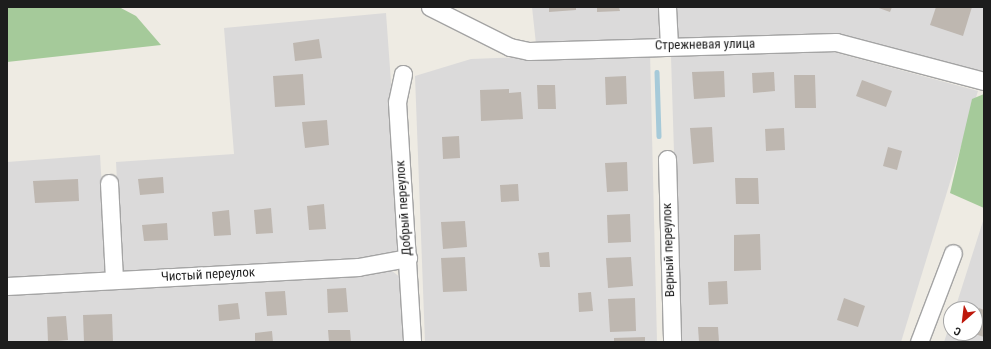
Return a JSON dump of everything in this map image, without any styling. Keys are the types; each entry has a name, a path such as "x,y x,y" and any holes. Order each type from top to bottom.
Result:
{"street":[{"name":"Стрежневая улица","path":"430,7 510,47 528,51 836,42 984,80"},
{"path":"667,7 669,46"},
{"name":"Добрый переулок","path":"403,74 397,102 408,258 412,342"},
{"name":"Верный переулок","path":"667,159 672,342"},
{"path":"110,183 114,280"},
{"path":"919,342 953,253"},
{"name":"Чистый переулок","path":"7,286 358,267 408,258"}],"shaded area":[{"path":"532,7 661,7 663,39 536,44"},
{"path":"675,7 984,7 984,78 838,37 676,39"},
{"path":"386,13 403,249 393,256 122,274 116,162 234,154 224,28"},
{"path":"830,51 978,91 901,342 680,342 671,57"},
{"path":"650,52 657,342 425,342 415,76 471,59"},
{"path":"100,155 107,274 7,280 7,162"},
{"path":"984,218 984,342 944,342 983,341 983,301 958,301"},
{"path":"387,267 401,278 404,342 7,342 7,292"}],"green space":[{"path":"7,7 119,7 136,16 161,45 7,62"},
{"path":"984,94 984,208 950,193 972,99"}],"building":[{"path":"549,7 576,7 576,10 549,12"},
{"path":"597,7 619,7 620,11 597,12"},
{"path":"876,7 892,7 890,12"},
{"path":"936,7 972,7 963,36 930,25"},
{"path":"319,39 322,58 295,61 293,43"},
{"path":"724,71 725,97 694,99 692,72"},
{"path":"774,72 775,91 753,93 752,73"},
{"path":"303,74 305,105 275,107 273,76"},
{"path":"794,75 815,75 816,108 795,108"},
{"path":"626,76 627,104 606,105 605,77"},
{"path":"862,80 892,91 886,107 856,96"},
{"path":"537,85 555,85 556,109 538,109"},
{"path":"509,89 509,93 521,92 523,119 481,121 480,90"},
{"path":"327,120 329,145 305,148 302,122"},
{"path":"712,127 714,162 693,164 690,128"},
{"path":"784,128 785,150 766,151 765,129"},
{"path":"459,136 460,158 443,159 442,137"},
{"path":"888,147 902,151 897,170 883,166"},
{"path":"627,162 628,191 607,192 605,163"},
{"path":"163,177 164,193 140,195 138,179"},
{"path":"735,178 758,178 759,204 736,204"},
{"path":"78,179 79,201 35,203 33,181"},
{"path":"518,184 519,201 501,202 500,185"},
{"path":"324,204 326,229 309,230 307,206"},
{"path":"271,208 273,233 256,234 254,210"},
{"path":"229,210 231,235 214,236 212,212"},
{"path":"630,214 631,242 608,243 607,215"},
{"path":"465,221 467,247 443,249 441,222"},
{"path":"167,223 168,240 144,241 142,225"},
{"path":"760,234 761,270 734,271 734,235"},
{"path":"549,252 550,267 540,267 538,253"},
{"path":"465,257 467,291 443,292 441,258"},
{"path":"631,257 633,286 608,288 606,258"},
{"path":"727,281 728,304 709,305 708,282"},
{"path":"346,288 348,312 328,313 327,289"},
{"path":"285,291 287,315 267,316 265,292"},
{"path":"591,292 593,311 579,312 578,293"},
{"path":"635,298 636,331 610,332 608,299"},
{"path":"844,298 865,306 858,327 837,320"},
{"path":"238,303 240,319 219,321 218,305"},
{"path":"983,310 984,310 983,337"},
{"path":"112,314 113,342 84,342 83,315"},
{"path":"66,316 68,340 48,342 47,317"},
{"path":"698,327 718,327 719,342 699,342"},
{"path":"328,330 350,330 351,342 329,342"},
{"path":"272,331 273,342 255,342 255,333"},
{"path":"645,337 645,342 614,342 614,338"}],"waterway":[{"path":"657,72 659,136"}]}
